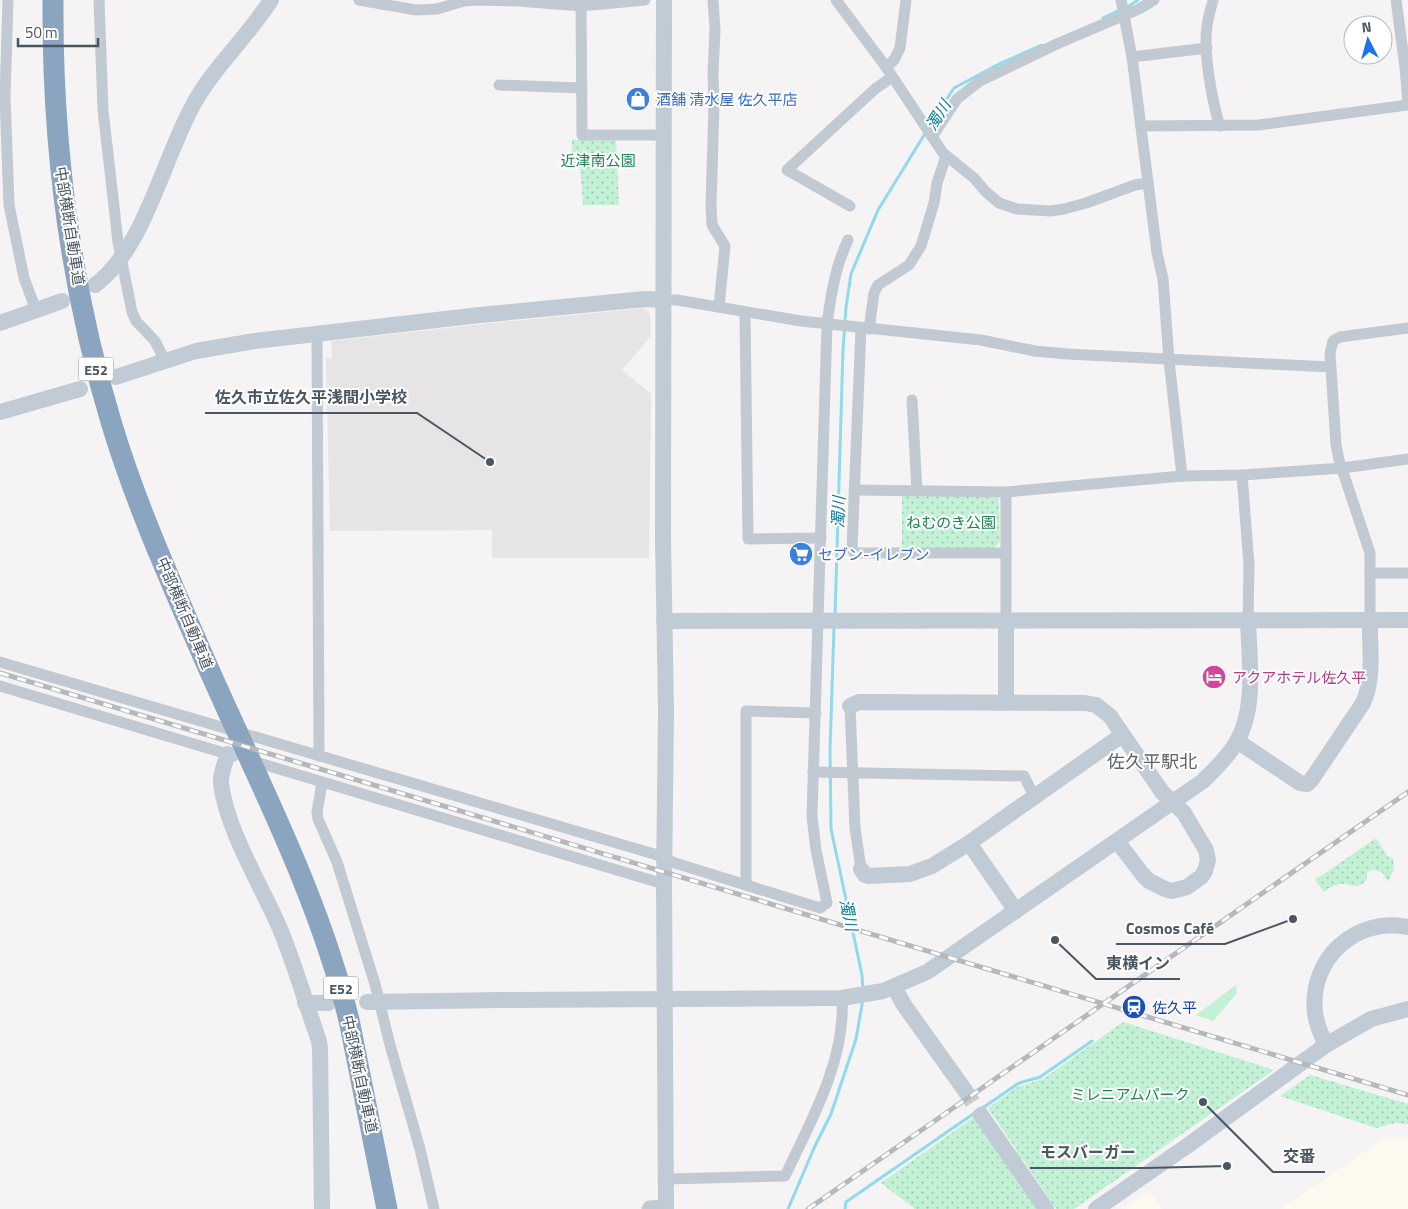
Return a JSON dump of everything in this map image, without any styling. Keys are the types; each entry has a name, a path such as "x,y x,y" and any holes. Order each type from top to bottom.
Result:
{"highway":[{"name":"中部横断自動車道","path":"53,0 53,64 62,187 96,371 113,428 155,544 309,895 343,995 387,1209"}],"street":[{"path":"8,0 3,124 9,205 24,278 36,310"},
{"path":"99,0 103,110 118,242 132,312 136,321 155,341 164,361"},
{"path":"95,285 107,276 122,259 136,234 192,107 213,74 248,33 271,0"},
{"path":"359,0 416,10 437,9 464,1 476,0 581,3 645,0"},
{"path":"647,1209 649,1206 666,1207 664,0"},
{"path":"713,0 715,30 711,206 712,225 725,246 718,307"},
{"path":"836,0 886,67 946,156 974,178 999,203 1017,209 1051,211 1086,203 1135,185 1148,183"},
{"path":"886,67 894,60 900,48 906,0"},
{"path":"1121,0 1132,57 1157,252 1163,280 1169,360 1182,476"},
{"path":"931,135 957,99 980,80 1154,0"},
{"path":"1213,0 1206,28 1207,48 1212,92 1220,126"},
{"path":"1141,126 1259,125 1408,104 1407,66 1396,0"},
{"path":"581,3 582,134 665,135"},
{"path":"1132,57 1207,48"},
{"path":"850,206 787,170 875,89 892,77"},
{"path":"500,85 582,88"},
{"path":"946,156 921,246 908,265 878,285 860,328 852,549 854,553 1006,553"},
{"path":"0,662 654,854 820,908 828,903 813,833 816,713 822,620 820,538 831,292 840,257 848,240"},
{"path":"116,376 196,351 227,345 480,315 645,299 676,300 829,324 981,340 1035,351 1169,360 1330,367"},
{"path":"0,322 62,302"},
{"path":"745,312 748,539 820,538"},
{"path":"1237,741 1300,783 1307,784 1364,703 1370,678 1370,553 1336,445 1330,367 1331,346 1336,339 1346,336 1408,328"},
{"path":"317,334 319,756"},
{"path":"0,412 80,389"},
{"path":"912,400 917,491"},
{"path":"854,490 1006,492 1182,476 1242,475 1342,468 1408,459"},
{"path":"373,1002 847,997 872,994 894,987 927,972 1203,781 1215,770 1237,741 1245,718 1249,693 1249,565 1242,475"},
{"path":"1006,492 1006,702"},
{"path":"1370,573 1408,573"},
{"path":"664,621 1408,620"},
{"path":"0,686 664,884"},
{"path":"1117,842 1149,881 1165,889 1179,890 1201,877 1207,866 1208,855 1206,850 1184,813 1162,792 1110,716 1096,704 859,702 850,706 854,828 861,869 868,876 910,874 932,866 969,843 1122,735"},
{"path":"746,885 746,711 816,713"},
{"path":"228,754 221,777 221,784 230,819 259,887 277,922 320,1048 322,1209"},
{"path":"816,773 1024,776 1034,796"},
{"path":"322,783 317,812 318,819 338,862 376,984 373,1002 390,1045 420,1149 434,1209"},
{"path":"969,843 1016,911"},
{"path":"1326,1045 1316,1021 1315,1001 1317,984 1330,955 1360,931 1380,926 1408,927"},
{"path":"894,987 904,1005 964,1089"},
{"path":"666,1179 785,1176 820,1102 828,1079 835,1056 847,997"},
{"path":"305,1003 328,1003"},
{"path":"1096,1209 1187,1146 1326,1045 1371,1019 1408,1009"},
{"path":"981,1115 1046,1209"}],"shaded area":[{"path":"644,308 650,314 651,336 622,370 651,394 649,558 492,558 492,530 330,531 326,358 332,358 331,341"},
{"path":"1408,1137 1408,1209 1280,1209 1385,1138"},
{"path":"1150,1191 1162,1209 1123,1209 1138,1198"}],"green space":[{"name":"近津南公園","path":"616,139 619,205 583,205 580,167 572,167 572,140"},
{"name":"ねむのき公園","path":"902,495 995,495 999,500 1000,542 994,548 902,548"},
{"path":"1376,838 1388,857 1393,858 1394,870 1390,879 1388,881 1382,872 1374,870 1367,872 1367,879 1361,885 1339,884 1332,886 1324,892 1315,880"},
{"path":"1236,985 1237,993 1213,1021 1196,1015"},
{"name":"ミレニアムパーク","path":"1123,1022 1274,1070 1074,1209 1056,1209 1022,1158 1016,1178 1037,1209 915,1209 881,1183 974,1117 1012,1171 1017,1151 988,1108 1017,1087 1043,1079"},
{"path":"1310,1075 1408,1104 1408,1124 1395,1123 1376,1128 1280,1096"}],"waterway":[{"name":"濁川","path":"1126,8 1138,0"},
{"name":"濁川","path":"1103,18 1120,10"},
{"name":"濁川","path":"929,126 954,88 1001,63 1042,45"},
{"name":"濁川","path":"835,616 843,350 846,307 851,274 878,210 926,132"},
{"name":"濁川","path":"834,627 830,750 831,829 862,975 863,990"},
{"name":"濁川","path":"788,1209 831,1114 856,1039 863,999"},
{"path":"981,1109 1019,1083 1040,1077 1092,1041"},
{"path":"845,1209 846,1202 976,1112"}],"tunnel":[{"path":"964,1089 981,1115"}],"railway":[{"path":"0,673 1408,1095"},
{"path":"808,1209 1408,792"}],"place":[{"name":"酒舗 清水屋 佐久平店","path":"638,99"},
{"name":"佐久市立佐久平浅間小学校","path":"490,462"},
{"name":"セブン-イレブン","path":"801,554"},
{"name":"アクアホテル佐久平","path":"1214,677"},
{"name":"Cosmos Café","path":"1293,919"},
{"name":"東横イン","path":"1055,940"},
{"name":"佐久平","path":"1134,1007"},
{"name":"交番","path":"1203,1102"},
{"name":"モスバーガー","path":"1227,1166"}],"district":[{"name":"佐久平駅北","path":"1152,761"}]}
